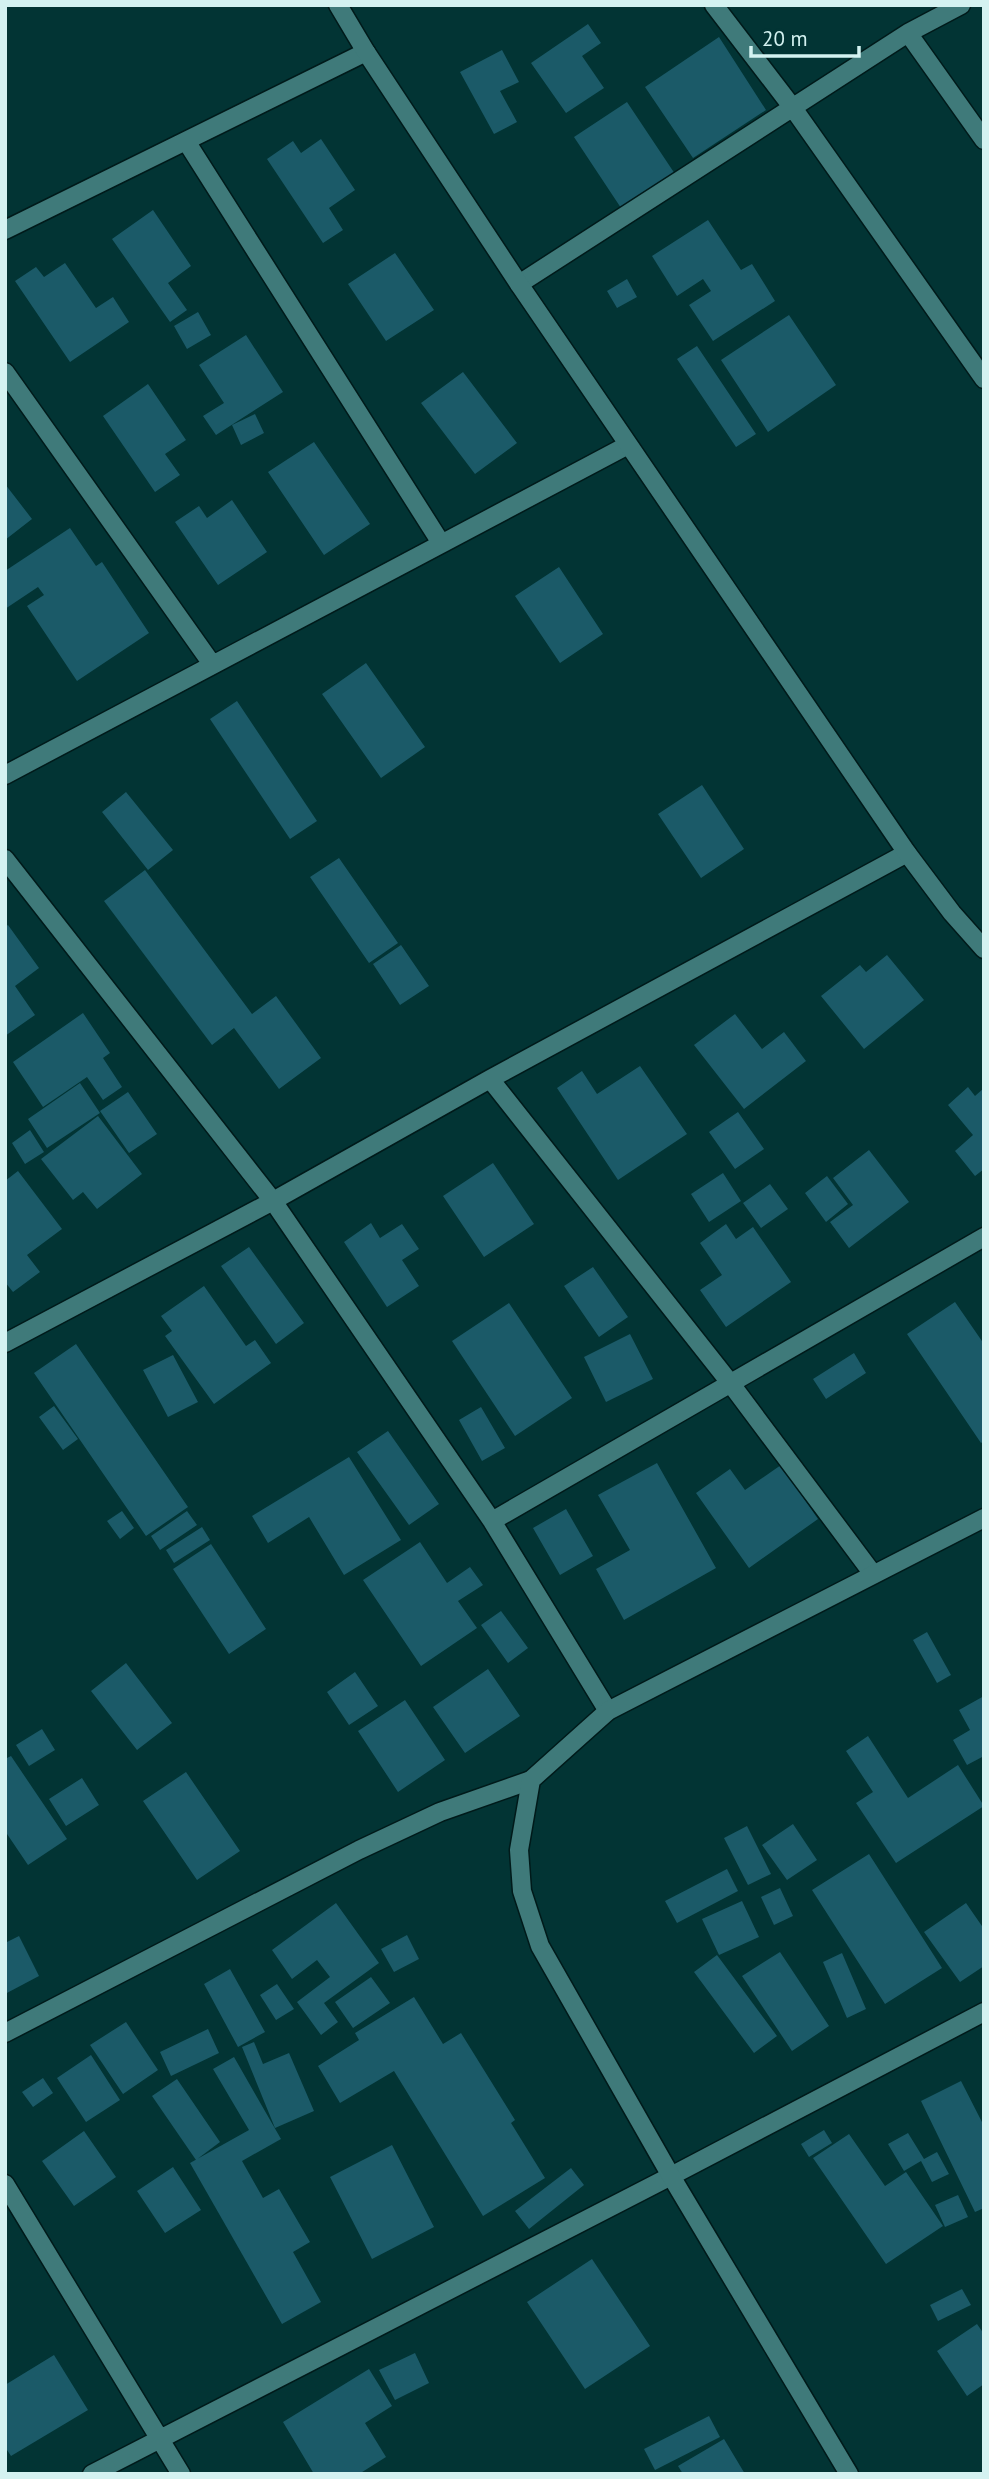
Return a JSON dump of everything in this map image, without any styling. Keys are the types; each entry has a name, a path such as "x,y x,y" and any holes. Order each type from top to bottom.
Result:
{"street":[{"path":"338,5 519,284 907,853 952,913 984,949"},
{"path":"714,5 793,108 984,379"},
{"path":"519,284 908,33 961,5"},
{"path":"908,33 984,140"},
{"path":"5,230 366,52"},
{"path":"186,141 440,543"},
{"path":"5,372 212,664"},
{"path":"5,775 628,445"},
{"path":"5,1343 273,1201 489,1079 907,853"},
{"path":"5,859 273,1201 492,1521 608,1711"},
{"path":"489,1079 730,1384 873,1574"},
{"path":"492,1521 984,1237"},
{"path":"5,2033 359,1850 440,1812 531,1780 608,1711 984,1518"},
{"path":"531,1780 519,1850 522,1891 540,1946 671,2176 849,2474"},
{"path":"92,2474 984,2012"},
{"path":"5,2184 181,2474"}],"building":[{"path":"588,24 601,43 582,56 604,88 566,113 531,63"},
{"path":"719,37 766,110 693,158 645,87"},
{"path":"502,50 519,82 500,91 517,122 494,134 460,72"},
{"path":"627,102 677,177 623,211 574,137"},
{"path":"321,139 355,190 329,208 343,230 323,243 267,159 293,141 301,153"},
{"path":"153,210 191,266 168,283 187,310 170,322 112,239"},
{"path":"708,220 741,270 752,264 775,301 713,341 689,305 711,291 703,279 677,296 652,256"},
{"path":"395,253 434,310 386,341 348,284"},
{"path":"65,263 96,308 113,297 129,322 70,362 15,281 36,267 44,277"},
{"path":"627,279 637,297 617,308 607,291"},
{"path":"198,312 211,335 187,349 174,326"},
{"path":"789,315 836,385 768,432 721,360"},
{"path":"246,335 283,392 216,435 203,416 224,403 199,365"},
{"path":"697,346 756,434 736,447 677,359"},
{"path":"463,372 517,443 475,474 421,403"},
{"path":"148,384 186,440 165,454 180,475 155,492 103,416"},
{"path":"255,414 264,433 241,445 232,425"},
{"path":"314,442 370,524 324,555 268,472"},
{"path":"5,484 32,519 5,540"},
{"path":"232,500 267,552 218,585 175,522 199,506 207,518"},
{"path":"70,528 96,566 102,562 149,633 77,681 27,606 44,595 38,587 5,609 5,571"},
{"path":"559,567 603,634 560,663 515,596"},
{"path":"366,663 425,747 381,778 322,694"},
{"path":"237,701 317,821 290,839 210,719"},
{"path":"702,785 744,849 701,878 658,814"},
{"path":"126,792 173,850 148,870 102,812"},
{"path":"339,858 398,943 369,963 310,877"},
{"path":"145,870 252,1014 276,996 321,1058 279,1089 234,1028 212,1045 104,901"},
{"path":"8,925 39,968 15,986 35,1015 5,1036 5,927"},
{"path":"401,945 429,986 400,1005 373,964"},
{"path":"887,955 924,1000 864,1049 821,996 860,965 866,972"},
{"path":"83,1013 110,1053 103,1058 122,1087 103,1100 87,1077 43,1107 13,1062"},
{"path":"735,1014 762,1049 784,1032 806,1061 744,1109 694,1045"},
{"path":"640,1066 687,1134 618,1180 557,1088 582,1071 597,1094"},
{"path":"80,1083 100,1113 47,1148 28,1119"},
{"path":"968,1087 975,1096 984,1088 984,1169 975,1176 955,1151 973,1135 948,1105"},
{"path":"128,1092 157,1134 129,1153 100,1111"},
{"path":"738,1112 764,1149 735,1169 709,1132"},
{"path":"98,1116 142,1174 97,1209 83,1192 73,1200 41,1159"},
{"path":"30,1130 44,1152 25,1164 12,1143"},
{"path":"869,1150 909,1202 849,1248 830,1222 853,1205 833,1178"},
{"path":"493,1163 534,1224 484,1257 443,1196"},
{"path":"18,1171 62,1229 27,1255 40,1272 13,1292 5,1282 5,1181"},
{"path":"723,1173 741,1201 709,1222 691,1194"},
{"path":"827,1176 848,1204 826,1222 805,1193"},
{"path":"770,1184 788,1209 761,1228 743,1203"},
{"path":"371,1223 380,1238 402,1224 419,1249 402,1260 419,1286 387,1307 344,1242"},
{"path":"726,1224 736,1239 753,1227 791,1282 726,1327 700,1290 722,1275 700,1243"},
{"path":"249,1247 304,1323 276,1344 221,1266"},
{"path":"593,1267 628,1317 599,1337 564,1286"},
{"path":"204,1286 246,1346 255,1340 271,1363 214,1404 165,1336 172,1331 161,1316"},
{"path":"955,1302 984,1344 984,1441 981,1443 907,1334"},
{"path":"509,1303 572,1398 515,1436 452,1341"},
{"path":"630,1334 653,1379 606,1402 584,1357"},
{"path":"76,1344 188,1507 146,1536 34,1373"},
{"path":"854,1353 866,1373 826,1399 813,1379"},
{"path":"173,1355 198,1402 168,1417 143,1370"},
{"path":"54,1406 78,1439 63,1450 39,1417"},
{"path":"481,1407 505,1448 482,1461 459,1420"},
{"path":"388,1431 439,1504 409,1525 357,1452"},
{"path":"349,1457 401,1540 344,1575 309,1517 268,1543 252,1516"},
{"path":"657,1463 716,1568 624,1620 596,1569 630,1550 598,1495"},
{"path":"781,1465 818,1519 749,1568 696,1493 730,1469 745,1490"},
{"path":"566,1509 593,1556 560,1575 533,1528"},
{"path":"122,1511 134,1528 120,1539 107,1521"},
{"path":"187,1511 197,1525 160,1550 151,1536"},
{"path":"202,1527 210,1540 174,1563 166,1550"},
{"path":"420,1542 447,1583 470,1567 483,1585 458,1601 477,1628 421,1666 363,1580"},
{"path":"211,1544 266,1629 229,1654 173,1569"},
{"path":"501,1611 528,1648 508,1663 481,1625"},
{"path":"927,1632 951,1675 937,1683 913,1640"},
{"path":"126,1663 172,1723 137,1750 91,1691"},
{"path":"488,1669 520,1716 465,1753 433,1707"},
{"path":"355,1672 378,1706 349,1725 327,1692"},
{"path":"984,1696 984,1756 967,1765 953,1740 970,1730 959,1710"},
{"path":"405,1700 445,1760 398,1792 358,1731"},
{"path":"42,1729 55,1750 29,1766 16,1745"},
{"path":"868,1736 908,1798 958,1765 984,1806 896,1863 856,1803 873,1792 846,1751"},
{"path":"11,1756 67,1839 28,1865 5,1831 5,1759"},
{"path":"186,1772 240,1851 197,1880 143,1801"},
{"path":"82,1778 99,1805 66,1826 49,1799"},
{"path":"793,1824 817,1860 787,1880 762,1845"},
{"path":"747,1826 771,1874 748,1885 724,1838"},
{"path":"869,1854 942,1968 885,2004 812,1890"},
{"path":"727,1869 738,1891 677,1923 665,1901"},
{"path":"780,1888 793,1916 774,1925 761,1897"},
{"path":"742,1901 759,1937 719,1955 702,1919"},
{"path":"336,1903 379,1963 324,2003 338,2022 321,2035 297,2002 330,1977 317,1960 292,1979 272,1950"},
{"path":"966,1903 984,1929 984,1966 960,1982 924,1932"},
{"path":"407,1935 419,1959 394,1972 381,1949"},
{"path":"19,1936 39,1976 5,1994 5,1943"},
{"path":"780,1952 829,2026 792,2051 742,1976"},
{"path":"842,1953 866,2009 847,2018 823,1962"},
{"path":"717,1955 777,2036 754,2053 694,1972"},
{"path":"230,1969 265,2032 238,2047 204,1984"},
{"path":"371,1977 390,2003 353,2028 335,2002"},
{"path":"277,1984 294,2009 276,2020 260,1995"},
{"path":"414,1997 443,2044 461,2033 515,2120 511,2123 545,2178 483,2216 394,2071 340,2103 318,2066 359,2040 355,2033"},
{"path":"126,2022 158,2070 123,2094 90,2045"},
{"path":"208,2029 219,2053 171,2076 160,2052"},
{"path":"254,2042 263,2064 289,2053 314,2111 275,2128 242,2047"},
{"path":"91,2055 120,2100 86,2122 57,2078"},
{"path":"234,2057 281,2139 242,2161 263,2198 279,2189 310,2242 293,2252 321,2302 282,2324 190,2163 249,2130 213,2069"},
{"path":"43,2078 53,2093 33,2107 22,2092"},
{"path":"177,2079 220,2142 196,2160 152,2096"},
{"path":"961,2081 984,2126 984,2208 975,2212 921,2101"},
{"path":"824,2130 832,2143 809,2157 801,2144"},
{"path":"84,2131 116,2177 74,2206 42,2161"},
{"path":"908,2133 924,2159 937,2152 949,2174 932,2182 921,2161 904,2171 888,2144"},
{"path":"849,2134 885,2186 906,2172 943,2226 886,2264 813,2158"},
{"path":"392,2145 434,2227 372,2259 330,2177"},
{"path":"173,2167 201,2210 165,2233 137,2191"},
{"path":"571,2168 584,2185 529,2229 515,2211"},
{"path":"958,2195 968,2217 945,2227 935,2205"},
{"path":"592,2259 650,2346 585,2389 527,2302"},
{"path":"962,2289 971,2305 938,2321 930,2305"},
{"path":"977,2324 984,2334 984,2384 967,2396 937,2351"},
{"path":"415,2353 429,2383 395,2400 379,2370"},
{"path":"54,2355 88,2410 11,2456 5,2447 5,2385"},
{"path":"369,2369 392,2406 365,2423 386,2457 359,2474 314,2474 283,2422"},
{"path":"709,2416 720,2437 655,2470 644,2449"},
{"path":"724,2439 745,2474 683,2474 678,2466"}]}
